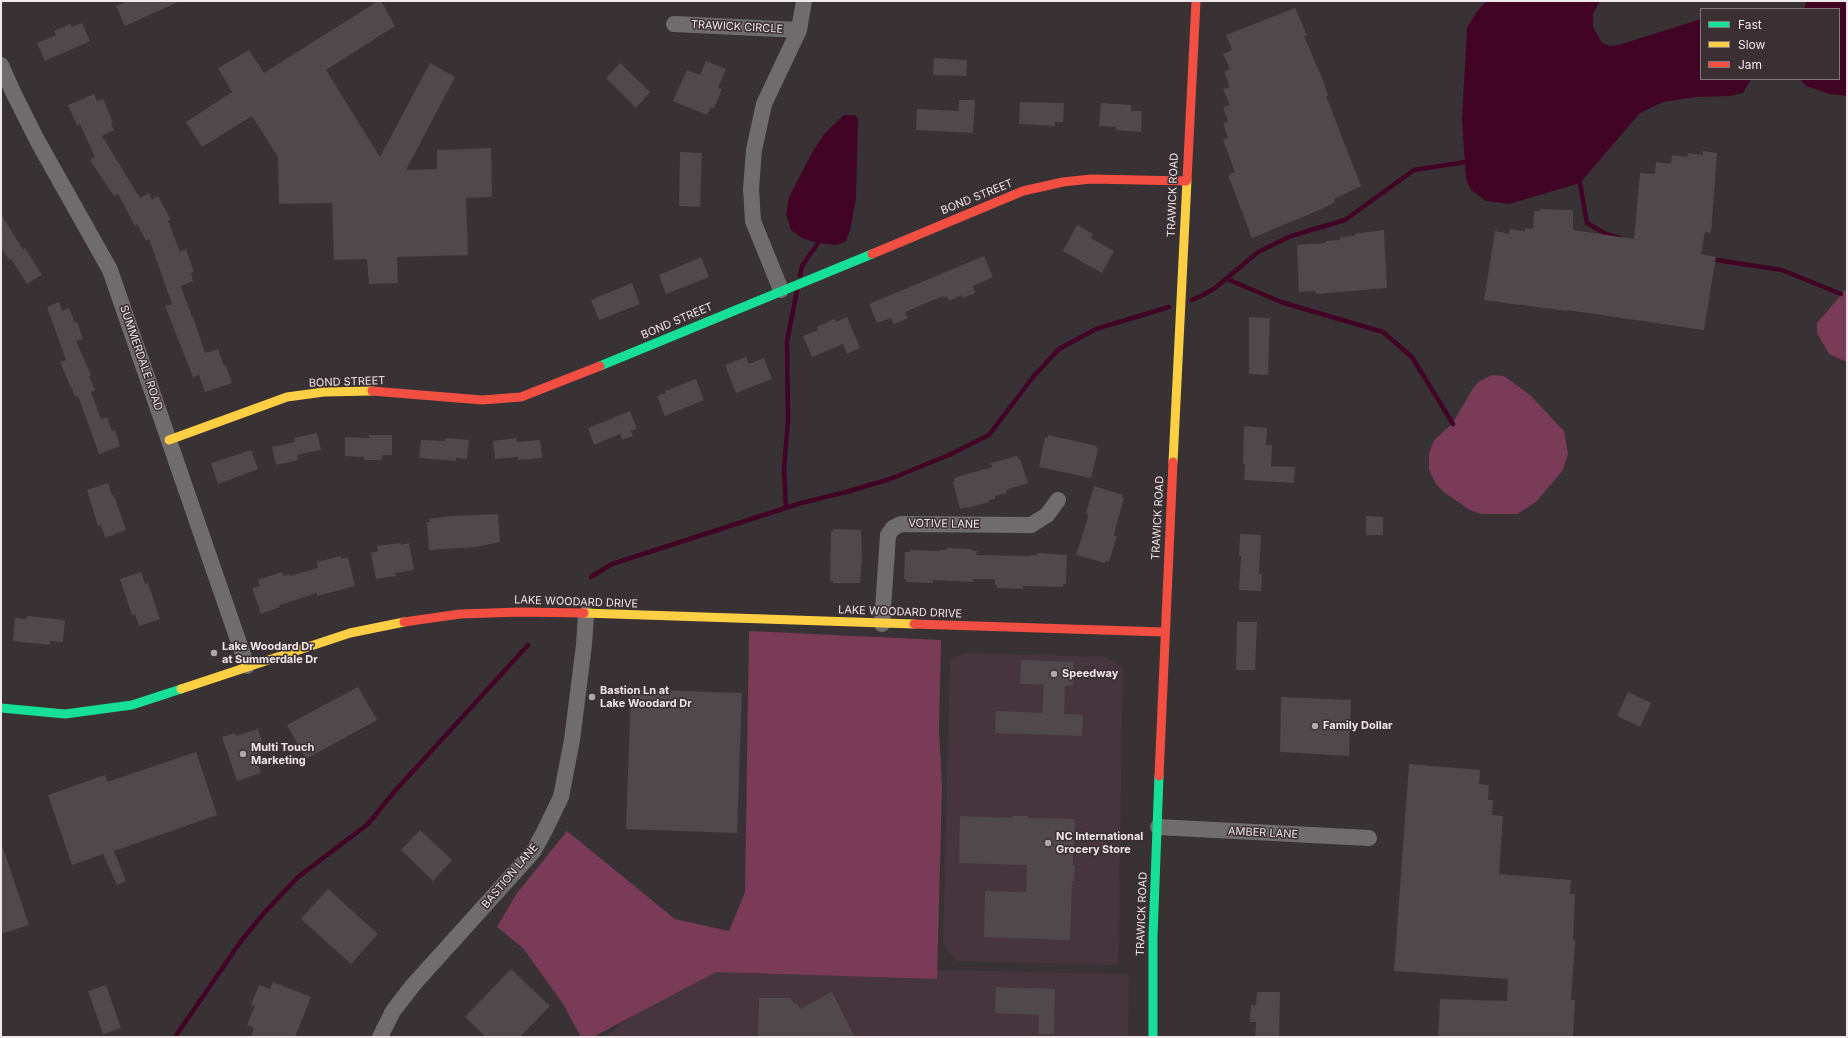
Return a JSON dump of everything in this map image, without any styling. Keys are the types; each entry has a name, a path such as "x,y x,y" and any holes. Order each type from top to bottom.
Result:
{"street":[{"path":"781,290 753,221 751,189 754,150 764,104 791,51 799,30 804,1"},
{"name":"TRAWICK ROAD","path":"1153,1037 1153,936 1164,632 1196,1"},
{"name":"TRAWICK CIRCLE","path":"674,24 799,30"},
{"name":"SUMMERDALE ROAD","path":"1,65 37,140 110,270 247,666"},
{"name":"BOND STREET","path":"169,440 287,397 324,392 369,391 482,400 521,397 562,382 781,290 1024,191 1063,182 1091,179 1186,181"},
{"name":"VOTIVE LANE","path":"882,624 888,535 893,528 901,524 1031,525 1047,515 1058,500"},
{"name":"LAKE WOODARD DRIVE","path":"1,708 65,714 132,705 181,690 247,666 350,634 384,625 422,618 460,614 498,612 586,614 1164,632"},
{"name":"BASTION LANE","path":"380,1037 393,1011 414,984 533,852 544,832 561,797 572,740 584,645 586,614"},
{"name":"AMBER LANE","path":"1158,828 1369,838"}],"shaded area":[{"path":"1487,1 1600,1 1593,14 1593,27 1602,43 1609,46 1619,45 1700,19 1700,80 1750,80 1743,93 1730,96 1696,97 1663,102 1640,113 1580,183 1509,204 1486,201 1471,190 1466,179 1462,120 1467,28 1477,11"},
{"path":"1807,1 1847,1 1847,96 1830,94 1806,86 1801,80 1840,80 1840,8 1804,8"},
{"path":"844,115 855,115 858,119 856,199 850,230 846,241 837,245 818,243 802,238 791,230 786,214 789,197 813,151 825,133"},
{"path":"1847,288 1847,362 1829,354 1817,333 1817,323"},
{"path":"1492,375 1504,376 1530,395 1564,431 1568,454 1563,470 1536,502 1517,514 1481,514 1470,510 1445,493 1436,484 1429,470 1429,454 1434,440 1452,424 1478,382"},
{"path":"749,631 941,640 939,730 942,787 937,979 716,972 593,1037 581,1037 563,1004 523,948 497,927 517,893 567,831 675,919 729,931 745,892"},
{"path":"966,653 1105,657 1123,668 1118,965 956,961 943,943 950,660"},
{"path":"695,965 1129,974 1128,1037 605,1037"}],"building":[{"path":"128,1 180,1 125,26 116,6"},
{"path":"378,1 381,1 395,26 326,70 380,157 430,63 455,77 406,170 437,169 437,150 491,148 492,197 466,198 468,255 397,257 398,283 369,284 367,259 334,260 332,203 279,204 278,157 252,116 202,147 186,122 232,92 218,68 249,50 264,73"},
{"path":"1295,8 1307,35 1304,36 1323,80 1328,96 1326,96 1361,186 1334,199 1335,202 1322,209 1252,238 1228,175 1235,172 1223,140 1228,138 1223,123 1228,121 1223,107 1230,105 1223,89 1230,87 1224,72 1230,69 1223,54 1232,50 1226,35"},
{"path":"82,23 90,41 45,61 37,43 56,35 54,31 70,24 72,27"},
{"path":"934,58 967,60 966,76 933,75"},
{"path":"706,61 726,69 718,88 722,89 714,108 711,107 707,115 673,101 687,70 700,75"},
{"path":"620,63 650,92 636,108 606,78"},
{"path":"94,94 97,101 103,99 113,122 111,123 114,130 102,136 140,198 149,193 152,200 158,196 171,220 168,221 180,252 186,249 194,272 191,273 193,281 181,286 205,353 218,349 232,383 205,392 199,375 193,377 165,306 172,304 149,239 146,241 137,224 135,226 118,194 114,196 90,160 95,157 80,124 77,125 68,105"},
{"path":"959,100 975,100 973,133 916,130 917,109 959,111"},
{"path":"1020,102 1064,103 1063,122 1055,122 1055,126 1019,124"},
{"path":"1101,103 1131,105 1131,111 1142,111 1141,132 1116,130 1116,127 1099,126"},
{"path":"1703,151 1717,153 1711,233 1705,232 1701,254 1716,257 1704,330 1567,310 1484,300 1495,231 1509,234 1510,229 1525,231 1525,228 1533,229 1534,211 1540,211 1540,209 1573,210 1573,230 1634,239 1640,173 1655,174 1656,162 1671,164 1672,155 1687,157 1688,153 1703,155"},
{"path":"680,152 702,153 700,207 679,206"},
{"path":"1,214 23,250 25,248 42,275 27,284 11,259 9,260 1,248"},
{"path":"1077,225 1093,234 1091,238 1114,251 1102,273 1063,251"},
{"path":"1384,230 1387,288 1316,294 1315,291 1299,292 1297,245 1326,243 1326,241 1340,240 1340,237 1355,236 1355,234"},
{"path":"984,256 993,277 973,286 975,293 963,298 961,295 949,301 947,296 944,298 943,296 905,312 908,318 894,324 891,318 877,323 869,304"},
{"path":"701,257 709,277 666,294 659,275"},
{"path":"632,283 640,304 599,320 591,300"},
{"path":"59,302 62,311 69,308 75,323 77,322 83,339 76,341 91,375 89,376 95,390 91,392 101,419 107,417 112,431 115,430 120,446 99,454 78,396 75,397 60,362 66,360 47,307"},
{"path":"847,317 860,348 847,354 843,344 812,357 803,336 818,330 817,327 834,319 836,322"},
{"path":"1249,317 1270,318 1268,375 1249,374"},
{"path":"746,357 749,364 764,358 772,379 736,393 725,365"},
{"path":"696,379 704,400 665,416 657,396 666,393 665,391"},
{"path":"630,411 637,429 631,431 633,436 622,440 620,434 594,445 588,428"},
{"path":"1244,426 1267,428 1266,445 1272,445 1271,466 1295,467 1294,483 1244,480"},
{"path":"317,433 321,450 297,455 298,460 276,465 272,447 295,442 294,438"},
{"path":"369,435 392,435 392,455 382,455 382,460 364,460 364,457 345,456 345,437 369,438"},
{"path":"1048,435 1097,446 1096,448 1098,449 1091,478 1039,467 1045,437 1048,438"},
{"path":"446,438 469,440 467,459 456,458 456,461 419,458 421,440 445,441"},
{"path":"516,438 517,442 540,440 542,458 518,460 518,457 495,459 493,441"},
{"path":"251,450 258,469 218,484 211,463"},
{"path":"1017,456 1018,459 1020,459 1028,483 1006,490 1007,493 995,496 995,499 989,500 989,502 960,509 953,482 955,481 954,478 992,467 991,463"},
{"path":"108,483 112,496 114,495 126,530 105,538 101,525 98,526 87,490"},
{"path":"1094,486 1123,495 1122,498 1124,498 1115,530 1114,536 1117,536 1109,562 1106,561 1105,563 1076,555 1087,521 1088,514 1086,513"},
{"path":"498,514 500,542 476,547 429,550 427,522 430,522 429,519 451,516"},
{"path":"1366,516 1383,517 1383,535 1366,535"},
{"path":"833,529 861,530 862,558 860,583 833,583 833,581 830,581 831,531 833,531"},
{"path":"1240,534 1261,535 1259,574 1262,574 1261,591 1239,590 1241,556 1239,556"},
{"path":"401,543 401,545 409,543 414,570 395,573 396,576 376,579 371,553 378,551 377,546"},
{"path":"947,548 971,549 977,551 976,555 1031,556 1037,555 1038,553 1067,555 1066,584 1063,584 1063,587 1023,586 1023,589 997,588 997,585 995,585 995,579 973,579 973,582 933,580 933,583 906,582 906,579 904,579 905,552 910,552 910,550 940,551 947,550"},
{"path":"341,556 341,559 348,557 355,586 317,596 317,593 279,605 280,607 261,614 252,588 260,586 258,580 282,572 283,576 290,574 290,576 318,568 317,562"},
{"path":"141,572 145,584 148,583 160,619 139,626 135,614 132,615 120,579"},
{"path":"27,616 65,620 63,642 50,641 50,645 13,641 15,618 27,619"},
{"path":"1237,622 1257,622 1255,670 1236,670"},
{"path":"1021,660 1074,662 1073,686 1065,686 1064,714 1083,715 1082,736 995,733 996,711 1042,713 1044,685 1020,684"},
{"path":"358,687 377,720 306,759 287,725"},
{"path":"631,689 742,693 737,833 626,829"},
{"path":"1628,692 1651,703 1640,727 1617,716"},
{"name":"Family Dollar","path":"1281,697 1351,700 1349,756 1280,752"},
{"path":"258,729 265,752 255,755 261,773 237,781 222,737 235,733 236,736"},
{"path":"196,752 217,815 114,851 126,881 117,885 103,854 72,865 48,795 105,775 107,782"},
{"path":"1409,764 1480,770 1479,784 1489,785 1488,800 1493,800 1492,815 1503,816 1499,874 1571,880 1570,894 1575,894 1573,940 1575,940 1571,1000 1575,1000 1573,1037 1438,1037 1440,999 1507,1001 1508,979 1394,971"},
{"path":"960,816 1013,818 1013,816 1028,816 1028,818 1075,819 1073,865 1075,865 1074,881 1072,881 1070,940 984,937 985,891 1026,892 1027,865 959,863"},
{"path":"420,830 452,860 433,881 401,850"},
{"path":"1,848 3,848 29,925 1,934"},
{"path":"328,889 378,934 351,964 301,919"},
{"path":"511,969 550,1006 520,1037 486,1037 465,1017"},
{"path":"273,982 311,997 295,1037 251,1037 254,1028 247,1025 255,1006 251,1005 259,985 270,989"},
{"path":"106,985 121,1028 103,1034 88,991"},
{"path":"996,987 1055,989 1054,1034 1038,1034 1039,1015 995,1013"},
{"path":"832,992 855,1037 758,1037 759,998 790,998 794,1004 797,1003 800,1009"},
{"path":"1257,992 1280,992 1279,1037 1255,1037 1256,1022 1250,1022 1251,1005 1256,1005"}],"waterway":[{"path":"1192,300 1215,288 1258,252 1291,236 1345,220 1414,170 1466,162 1469,158"},
{"path":"1575,180 1580,183 1587,223 1606,234 1620,238"},
{"path":"800,276 802,266 818,243"},
{"path":"1710,259 1782,270 1841,294"},
{"path":"1227,279 1281,302 1383,332 1412,357 1453,424"},
{"path":"786,508 784,468 788,421 787,341 797,291"},
{"path":"591,577 612,564 801,503 890,479 949,455 989,435 1033,377 1059,349 1096,329 1169,307"},
{"path":"175,1037 241,941 265,912 298,877 368,824 394,792 528,645"}],"traffic: fast":[{"path":"600,366 872,254"},
{"path":"1,708 65,714 132,705 181,689"},
{"path":"1153,1037 1153,936 1159,776"}],"traffic: slow":[{"path":"1173,462 1187,180"},
{"path":"169,440 287,397 324,392 372,391"},
{"path":"584,613 914,624"},
{"path":"181,689 350,633 404,622"}],"traffic: jam":[{"path":"1187,180 1196,1"},
{"path":"872,254 1023,191 1063,182 1091,179 1186,181"},
{"path":"372,391 482,400 521,397 600,366"},
{"path":"1159,776 1173,462"},
{"path":"404,622 460,614 521,612 584,613"},
{"path":"914,624 1164,632"}],"place":[{"name":"Lake Woodard Dr at Summerdale Dr","path":"214,653"},
{"name":"Speedway","path":"1054,674"},
{"name":"Bastion Ln at Lake Woodard Dr","path":"592,697"},
{"name":"Family Dollar","path":"1315,726"},
{"name":"Multi Touch Marketing","path":"243,754"},
{"name":"NC International Grocery Store","path":"1048,843"}]}
